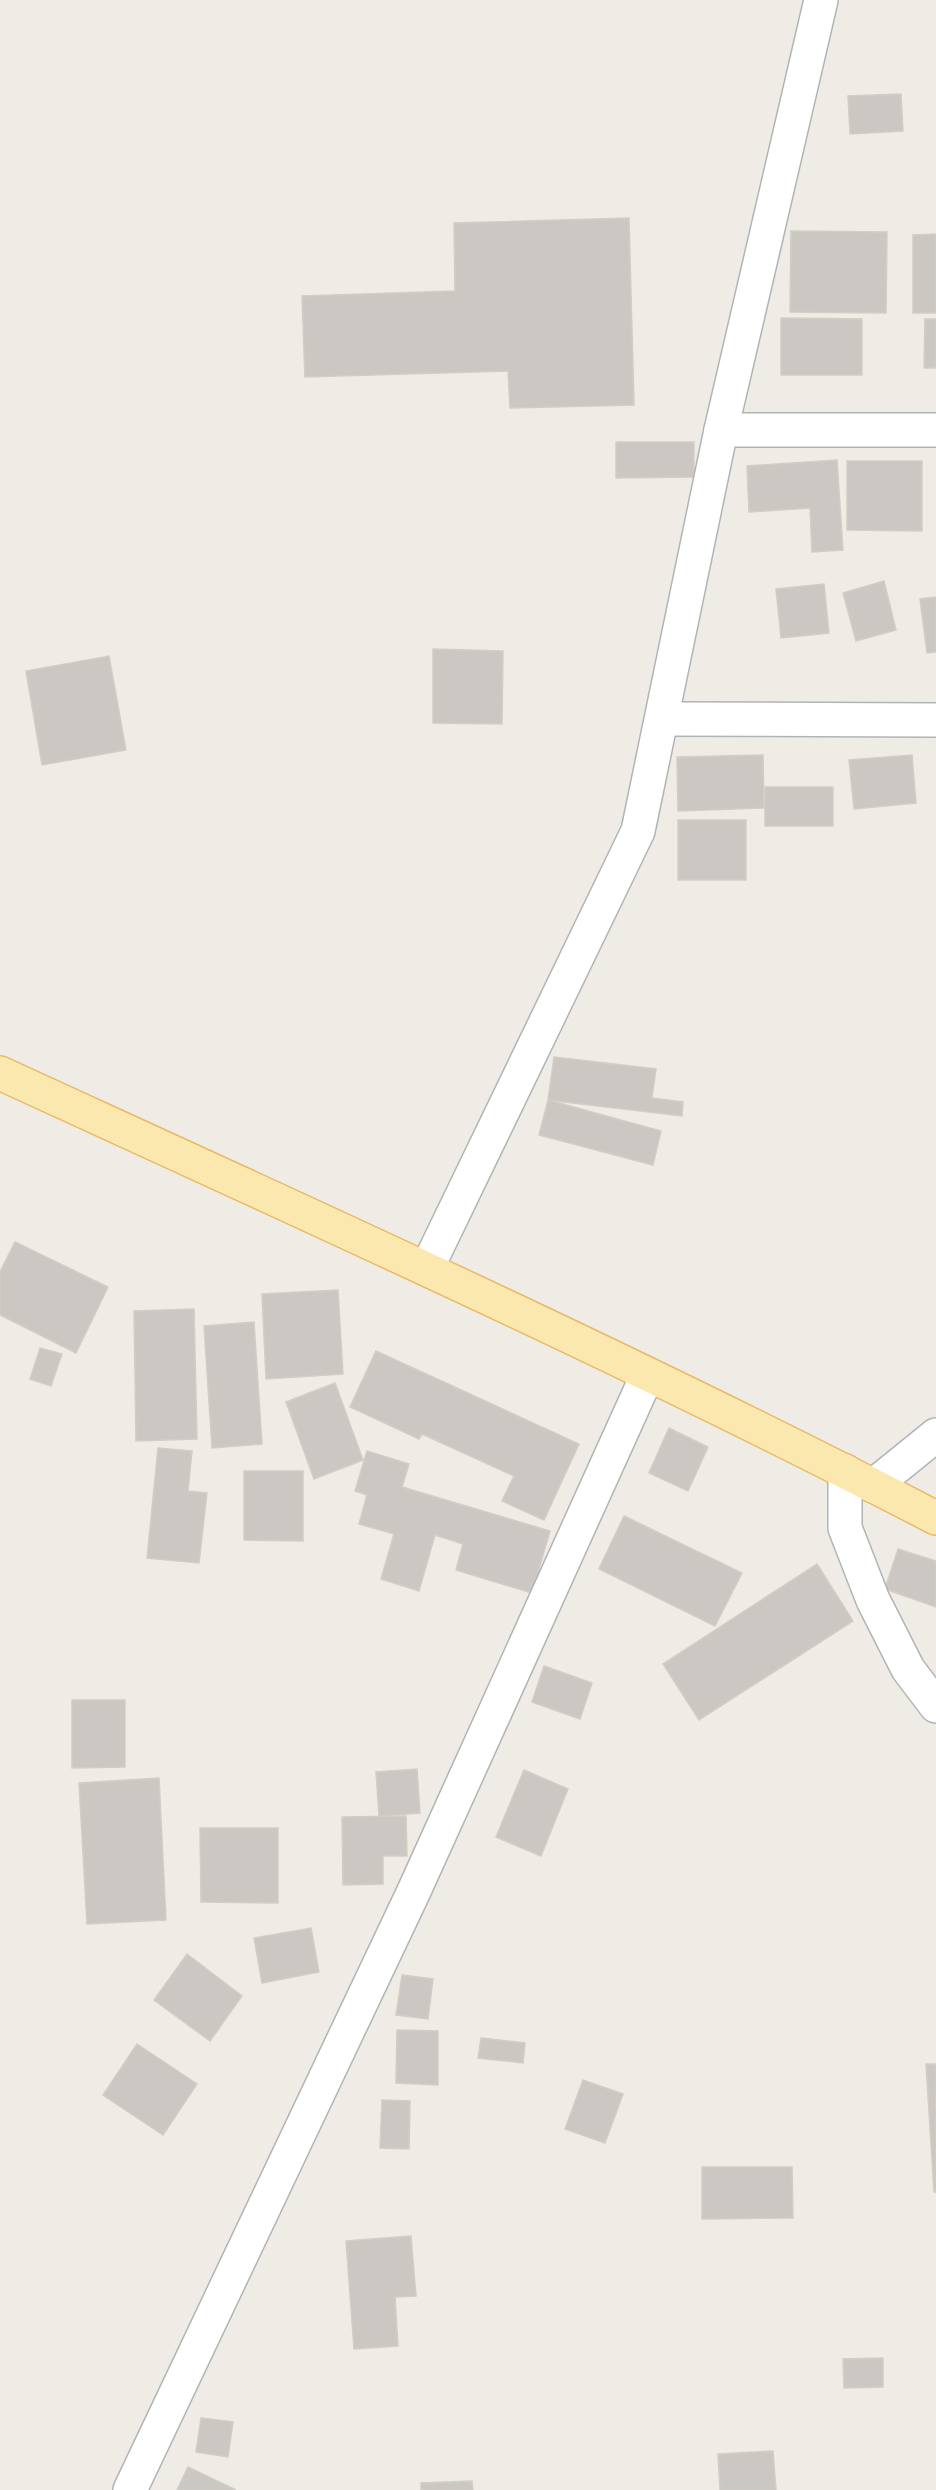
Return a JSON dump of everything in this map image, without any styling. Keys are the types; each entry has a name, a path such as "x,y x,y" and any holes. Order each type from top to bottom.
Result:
{"main road":[{"path":"0,1073 427,1268 859,1478 936,1518"}],"street":[{"path":"427,1268 638,831 721,430 821,0"},
{"path":"721,430 936,430"},
{"path":"662,720 936,720"},
{"path":"130,2490 414,1891 647,1376"},
{"path":"936,1435 859,1478 845,1528 873,1600 908,1670 936,1706"}],"building":[{"path":"901,94 903,131 850,134 848,96"},
{"path":"629,218 634,405 510,408 508,371 305,377 302,296 455,291 454,223"},
{"path":"791,231 887,232 886,313 790,312"},
{"path":"936,234 936,313 913,313 913,235"},
{"path":"781,318 862,319 862,375 781,375"},
{"path":"925,319 936,319 936,368 924,368"},
{"path":"616,442 694,442 694,477 616,478"},
{"path":"837,460 843,550 812,552 810,508 749,512 747,466"},
{"path":"847,461 922,461 922,531 847,530"},
{"path":"884,581 896,630 856,641 843,593"},
{"path":"824,584 829,633 781,638 776,589"},
{"path":"936,597 936,652 927,653 920,599"},
{"path":"433,649 503,651 502,724 433,723"},
{"path":"109,656 126,750 42,765 26,671"},
{"path":"763,755 764,808 678,811 677,757"},
{"path":"912,755 916,803 854,809 849,760"},
{"path":"765,787 833,787 833,826 765,826"},
{"path":"678,820 746,820 746,880 678,880"},
{"path":"554,1057 656,1069 652,1098 683,1102 682,1116 548,1100"},
{"path":"548,1100 661,1131 653,1165 539,1135"},
{"path":"15,1242 108,1287 76,1353 0,1315 0,1272"},
{"path":"338,1290 343,1374 266,1379 262,1294"},
{"path":"194,1309 197,1439 136,1441 134,1311"},
{"path":"254,1322 262,1444 212,1448 204,1326"},
{"path":"40,1348 62,1354 51,1386 30,1379"},
{"path":"376,1351 579,1444 544,1520 502,1501 514,1476 422,1434 419,1439 350,1407"},
{"path":"335,1383 363,1460 314,1479 286,1402"},
{"path":"669,1428 708,1447 688,1491 649,1473"},
{"path":"158,1448 192,1451 188,1491 207,1493 199,1563 147,1558"},
{"path":"367,1451 409,1464 402,1487 550,1531 532,1593 456,1570 463,1544 435,1535 419,1591 381,1579 394,1534 359,1524 367,1495 355,1491"},
{"path":"244,1471 303,1471 303,1541 244,1540"},
{"path":"624,1516 742,1573 715,1626 599,1569"},
{"path":"898,1549 936,1561 936,1607 885,1589"},
{"path":"817,1564 853,1621 699,1720 663,1664"},
{"path":"544,1666 592,1683 580,1719 532,1702"},
{"path":"72,1700 125,1700 125,1767 72,1768"},
{"path":"417,1769 420,1813 379,1816 376,1772"},
{"path":"524,1770 568,1789 541,1856 496,1837"},
{"path":"159,1778 166,1920 87,1924 79,1783"},
{"path":"406,1816 407,1856 383,1856 383,1884 343,1885 342,1817"},
{"path":"200,1828 278,1828 278,1903 201,1902"},
{"path":"311,1928 319,1972 262,1983 254,1938"},
{"path":"187,1954 242,1996 210,2041 154,2000"},
{"path":"402,1975 433,1979 428,2019 396,2015"},
{"path":"397,2030 438,2031 438,2085 396,2083"},
{"path":"481,2038 525,2043 523,2063 478,2058"},
{"path":"137,2044 197,2084 163,2135 103,2095"},
{"path":"926,2064 936,2064 936,2192 934,2192"},
{"path":"583,2080 623,2094 605,2143 565,2129"},
{"path":"382,2100 410,2101 409,2149 380,2148"},
{"path":"702,2167 792,2167 793,2218 702,2219"},
{"path":"411,2236 416,2296 395,2297 398,2346 354,2349 346,2241"},
{"path":"883,2358 883,2387 844,2388 843,2359"},
{"path":"201,2418 233,2422 228,2457 196,2452"},
{"path":"773,2451 776,2490 720,2490 718,2454"},
{"path":"188,2467 236,2490 177,2490"},
{"path":"472,2481 473,2490 421,2490 421,2483"}]}
